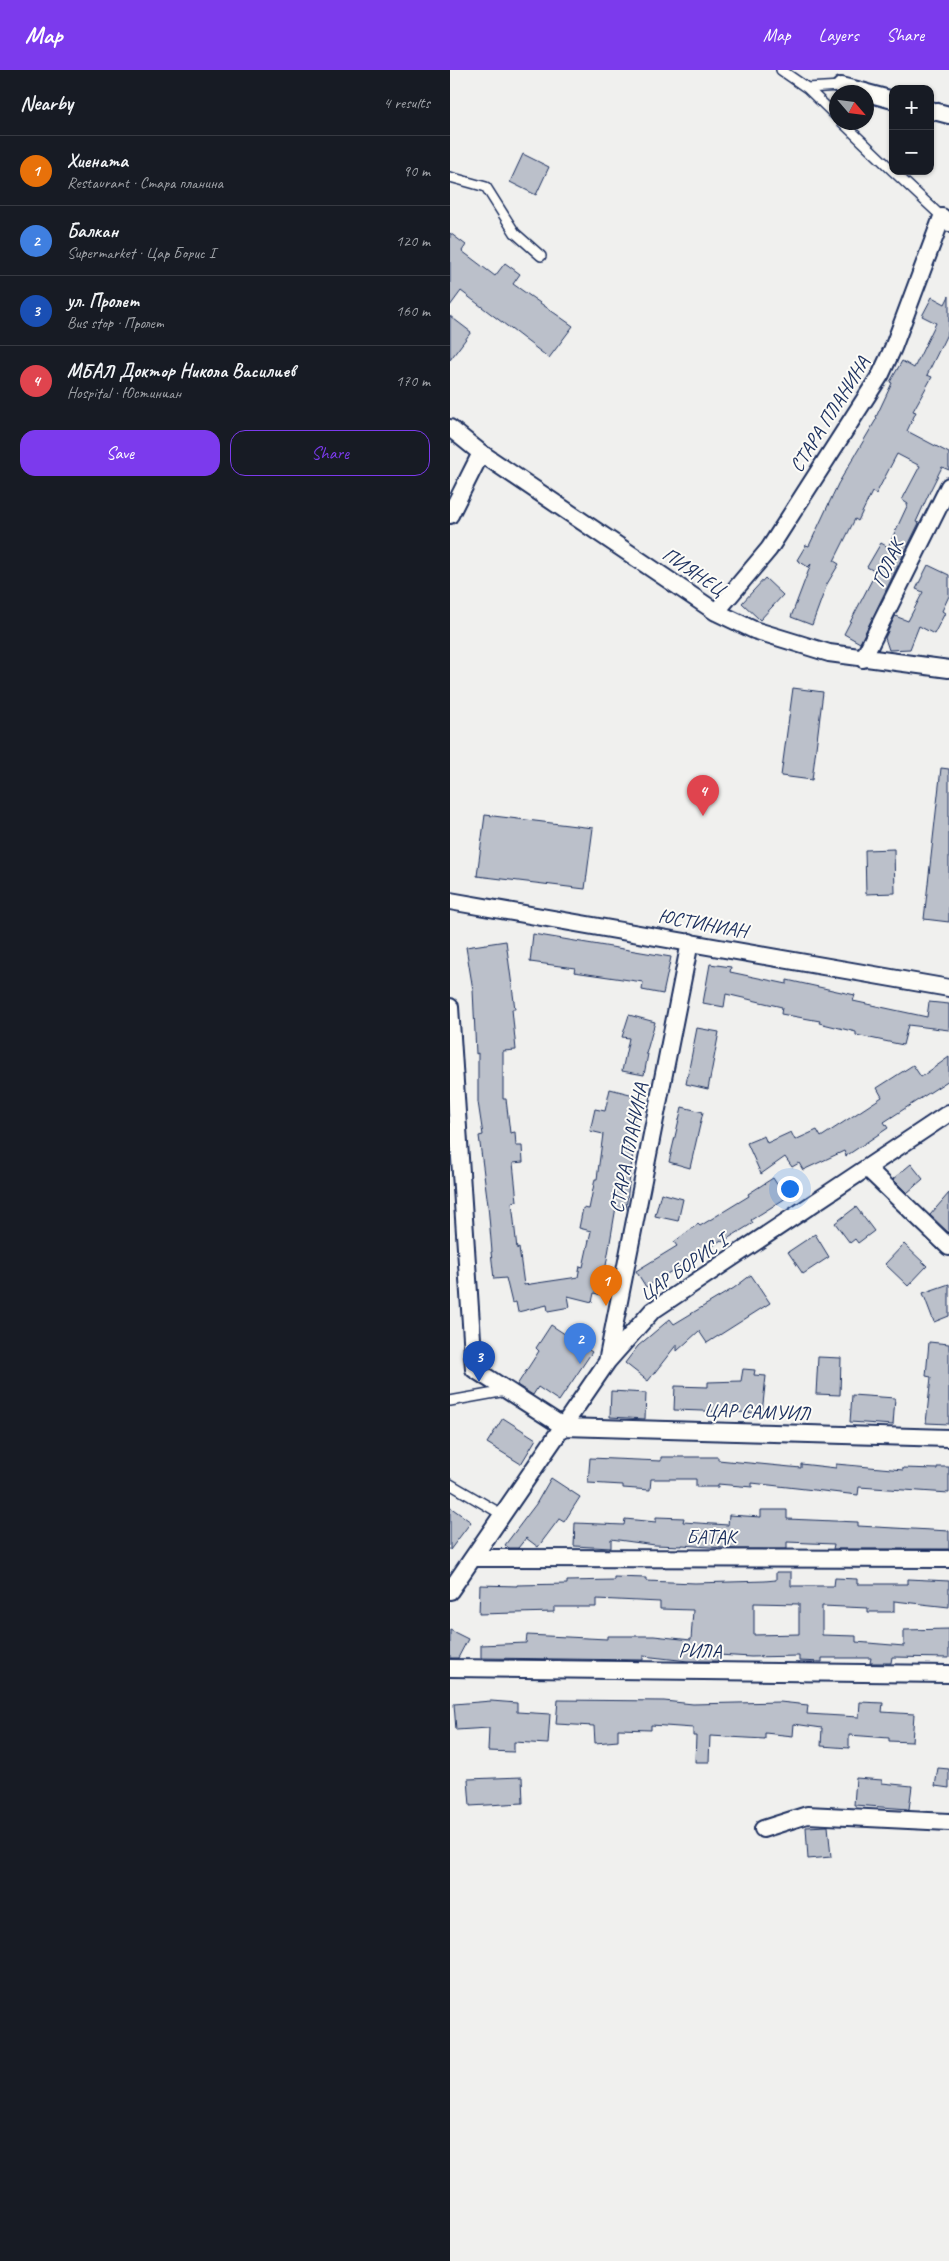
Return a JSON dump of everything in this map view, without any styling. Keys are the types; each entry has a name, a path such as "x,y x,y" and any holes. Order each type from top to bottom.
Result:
{"street":[{"path":"874,95 889,99"},
{"path":"934,111 949,115"},
{"name":"СТАРА ПЛАНИНА","path":"716,612 769,549 881,374 945,220"},
{"name":"ПИЯНЕЦ","path":"450,428 481,453 716,612 754,630 793,644 863,659 949,669"},
{"path":"450,515 481,453"},
{"name":"ГОЛАК","path":"863,659 949,486"},
{"name":"ЮСТИНИАН","path":"450,901 949,988"},
{"name":"СТАРА ПЛАНИНА","path":"607,1362 690,942"},
{"path":"450,1008 474,1369 564,1427"},
{"name":"ЦАР БОРИС I","path":"450,1591 607,1362 652,1311 949,1113"},
{"path":"867,1168 949,1247"},
{"name":"ЦАР САМУИЛ","path":"564,1427 949,1438"},
{"name":"БАТАК","path":"474,1558 949,1559"},
{"name":"РИЛА","path":"450,1668 949,1674"},
{"path":"763,1829 808,1815 949,1822"}],"lane":[{"path":"781,70 806,88 829,110"},
{"path":"806,88 829,87"},
{"path":"850,130 889,167"},
{"path":"897,175 945,220"},
{"path":"450,177 486,187 515,232 541,256"},
{"path":"450,1401 507,1390"},
{"path":"450,1484 503,1515"}],"building":[{"path":"523,154 549,167 536,195 510,182"},
{"path":"450,233 466,245 462,251 495,276 505,263 520,274 513,284 573,326 549,358 461,291 450,306"},
{"path":"949,296 949,330 927,375 932,377 913,411 916,412 907,431 949,453 949,470 942,467 916,522 919,523 860,643 844,634 876,572 867,567 881,543 888,547 908,504 902,500 920,466 897,454 876,494 872,492 858,521 855,519 834,561 839,564 827,584 812,625 791,617 811,564 808,567 797,560 806,545 809,546 838,484 877,418 892,383 890,382 902,361 914,368 936,323 922,316 932,297 945,304"},
{"path":"450,316 471,332 450,360"},
{"path":"928,565 949,575 949,596 942,611 945,613 934,634 919,626 910,649 889,650 885,638 895,616 908,621 923,592 916,589"},
{"path":"765,578 783,595 760,620 742,603"},
{"path":"793,688 823,692 812,780 781,776"},
{"path":"941,768 949,769 949,922 924,919"},
{"path":"485,815 593,828 585,889 477,876"},
{"path":"894,849 895,893 866,894 865,850"},
{"path":"533,934 671,957 663,994 642,990 643,982 574,972 575,968 530,962"},
{"path":"506,941 515,1009 512,1009 516,1050 503,1051 503,1099 506,1099 510,1133 515,1132 516,1146 522,1146 523,1162 513,1163 517,1201 512,1202 517,1249 519,1248 524,1285 578,1277 580,1266 583,1267 591,1231 579,1228 583,1208 589,1209 595,1179 597,1179 603,1134 590,1131 595,1109 605,1111 610,1089 642,1097 639,1110 636,1110 628,1151 633,1152 626,1209 616,1207 601,1295 594,1293 592,1302 568,1296 570,1307 548,1311 547,1305 518,1312 516,1302 512,1303 506,1278 494,1279 488,1205 479,1136 483,1135 478,1102 478,1053 476,1054 473,990 466,947"},
{"path":"710,964 731,967 730,972 787,984 787,980 855,995 853,1001 927,1017 929,1002 949,1004 949,1030 908,1025 903,1045 856,1035 856,1032 819,1023 820,1021 781,1014 782,1007 726,994 724,1007 703,1003"},
{"path":"629,1015 655,1022 646,1054 648,1054 644,1075 622,1071 629,1038 622,1037"},
{"path":"697,1028 719,1032 708,1089 686,1084"},
{"path":"949,1057 949,1080 884,1122 888,1128 846,1156 844,1151 803,1170 799,1163 792,1167 785,1157 761,1174 747,1143 764,1136 767,1143 791,1132 795,1140 817,1130 821,1137 882,1097 877,1088 913,1065 921,1077"},
{"path":"682,1107 703,1112 690,1168 669,1162"},
{"path":"911,1164 923,1179 907,1193 893,1179"},
{"path":"773,1178 786,1198 751,1220 753,1223 722,1242 721,1240 690,1263 688,1261 646,1287 636,1271 677,1246 674,1242 698,1224 700,1226 749,1196 748,1194"},
{"path":"661,1193 683,1199 678,1221 655,1216"},
{"path":"949,1193 949,1233 930,1215"},
{"path":"856,1207 874,1231 858,1243 855,1239 850,1243 835,1223"},
{"path":"815,1234 829,1257 803,1274 788,1252"},
{"path":"904,1244 927,1266 908,1286 885,1264"},
{"path":"751,1275 770,1303 707,1343 699,1331 677,1351 677,1344 648,1381 625,1363 638,1346 670,1319 674,1324 734,1288"},
{"path":"949,1284 949,1316 934,1322 923,1293"},
{"path":"551,1325 592,1352 559,1401 538,1387 533,1395 517,1385 539,1351 536,1348"},
{"path":"929,1342 949,1344 949,1424 926,1423 931,1377 926,1376"},
{"path":"818,1357 841,1358 840,1395 816,1394"},
{"path":"743,1369 755,1370 754,1375 766,1376 762,1413 674,1410 675,1386 708,1387 708,1382 741,1381"},
{"path":"611,1391 646,1393 645,1419 610,1417"},
{"path":"852,1395 895,1398 893,1425 850,1422"},
{"path":"503,1418 536,1439 521,1464 487,1443"},
{"path":"661,1457 718,1457 718,1460 801,1468 801,1464 836,1468 836,1464 903,1470 903,1468 937,1469 937,1467 949,1467 949,1493 859,1487 858,1495 752,1483 752,1487 718,1484 718,1487 696,1487 696,1479 651,1479 650,1490 623,1488 623,1485 588,1483 590,1458 661,1461"},
{"path":"551,1478 580,1497 564,1522 559,1519 538,1547 526,1538 518,1548 509,1548 505,1545 536,1504"},
{"path":"450,1507 471,1522 450,1550"},
{"path":"761,1510 787,1510 787,1519 858,1522 858,1526 949,1531 949,1549 833,1549 834,1544 787,1542 787,1549 736,1549 655,1545 611,1539 611,1548 574,1546 575,1523 624,1525 625,1519 656,1522 656,1517 684,1518 683,1522 728,1525 729,1515 761,1517"},
{"path":"776,1572 791,1572 791,1586 834,1586 835,1578 857,1579 857,1584 908,1584 908,1579 949,1581 949,1607 894,1601 894,1612 868,1612 868,1608 822,1606 822,1635 856,1636 856,1642 904,1646 904,1630 949,1629 949,1658 892,1657 891,1663 870,1663 871,1658 822,1658 822,1662 799,1661 799,1656 751,1657 718,1655 718,1661 688,1661 643,1656 643,1660 481,1658 481,1645 526,1643 527,1635 607,1639 607,1636 654,1636 691,1640 693,1610 660,1609 660,1602 596,1599 596,1607 554,1607 554,1612 479,1614 480,1585 567,1584 567,1581 614,1580 614,1577 646,1578 646,1581 695,1583 776,1580","holes":["754,1603 799,1604 799,1634 754,1635"]},
{"path":"450,1630 468,1639 458,1658 450,1658"},
{"path":"558,1700 664,1701 693,1704 780,1702 808,1705 807,1714 859,1717 860,1702 883,1703 882,1712 914,1714 912,1742 889,1741 889,1738 849,1735 849,1748 821,1746 822,1728 794,1724 793,1736 765,1733 765,1739 710,1736 709,1762 695,1762 696,1736 693,1736 693,1728 651,1725 651,1730 618,1729 618,1741 595,1743 594,1726 556,1724"},
{"path":"491,1701 517,1703 517,1712 550,1714 548,1744 514,1742 514,1752 488,1751 489,1728 456,1730 454,1704"},
{"path":"938,1768 949,1769 949,1788 935,1786"},
{"path":"522,1777 523,1803 470,1806 468,1779"},
{"path":"856,1778 882,1780 882,1783 912,1786 909,1809 854,1805"},
{"path":"828,1826 831,1857 808,1859 806,1827"}],"place":[{"name":"МБАЛ Доктор Никола Василиев","path":"703,816"},
{"name":"Хиената","path":"606,1306"},
{"name":"Балкан","path":"580,1364"},
{"name":"ул. Пролет","path":"479,1382"}]}
